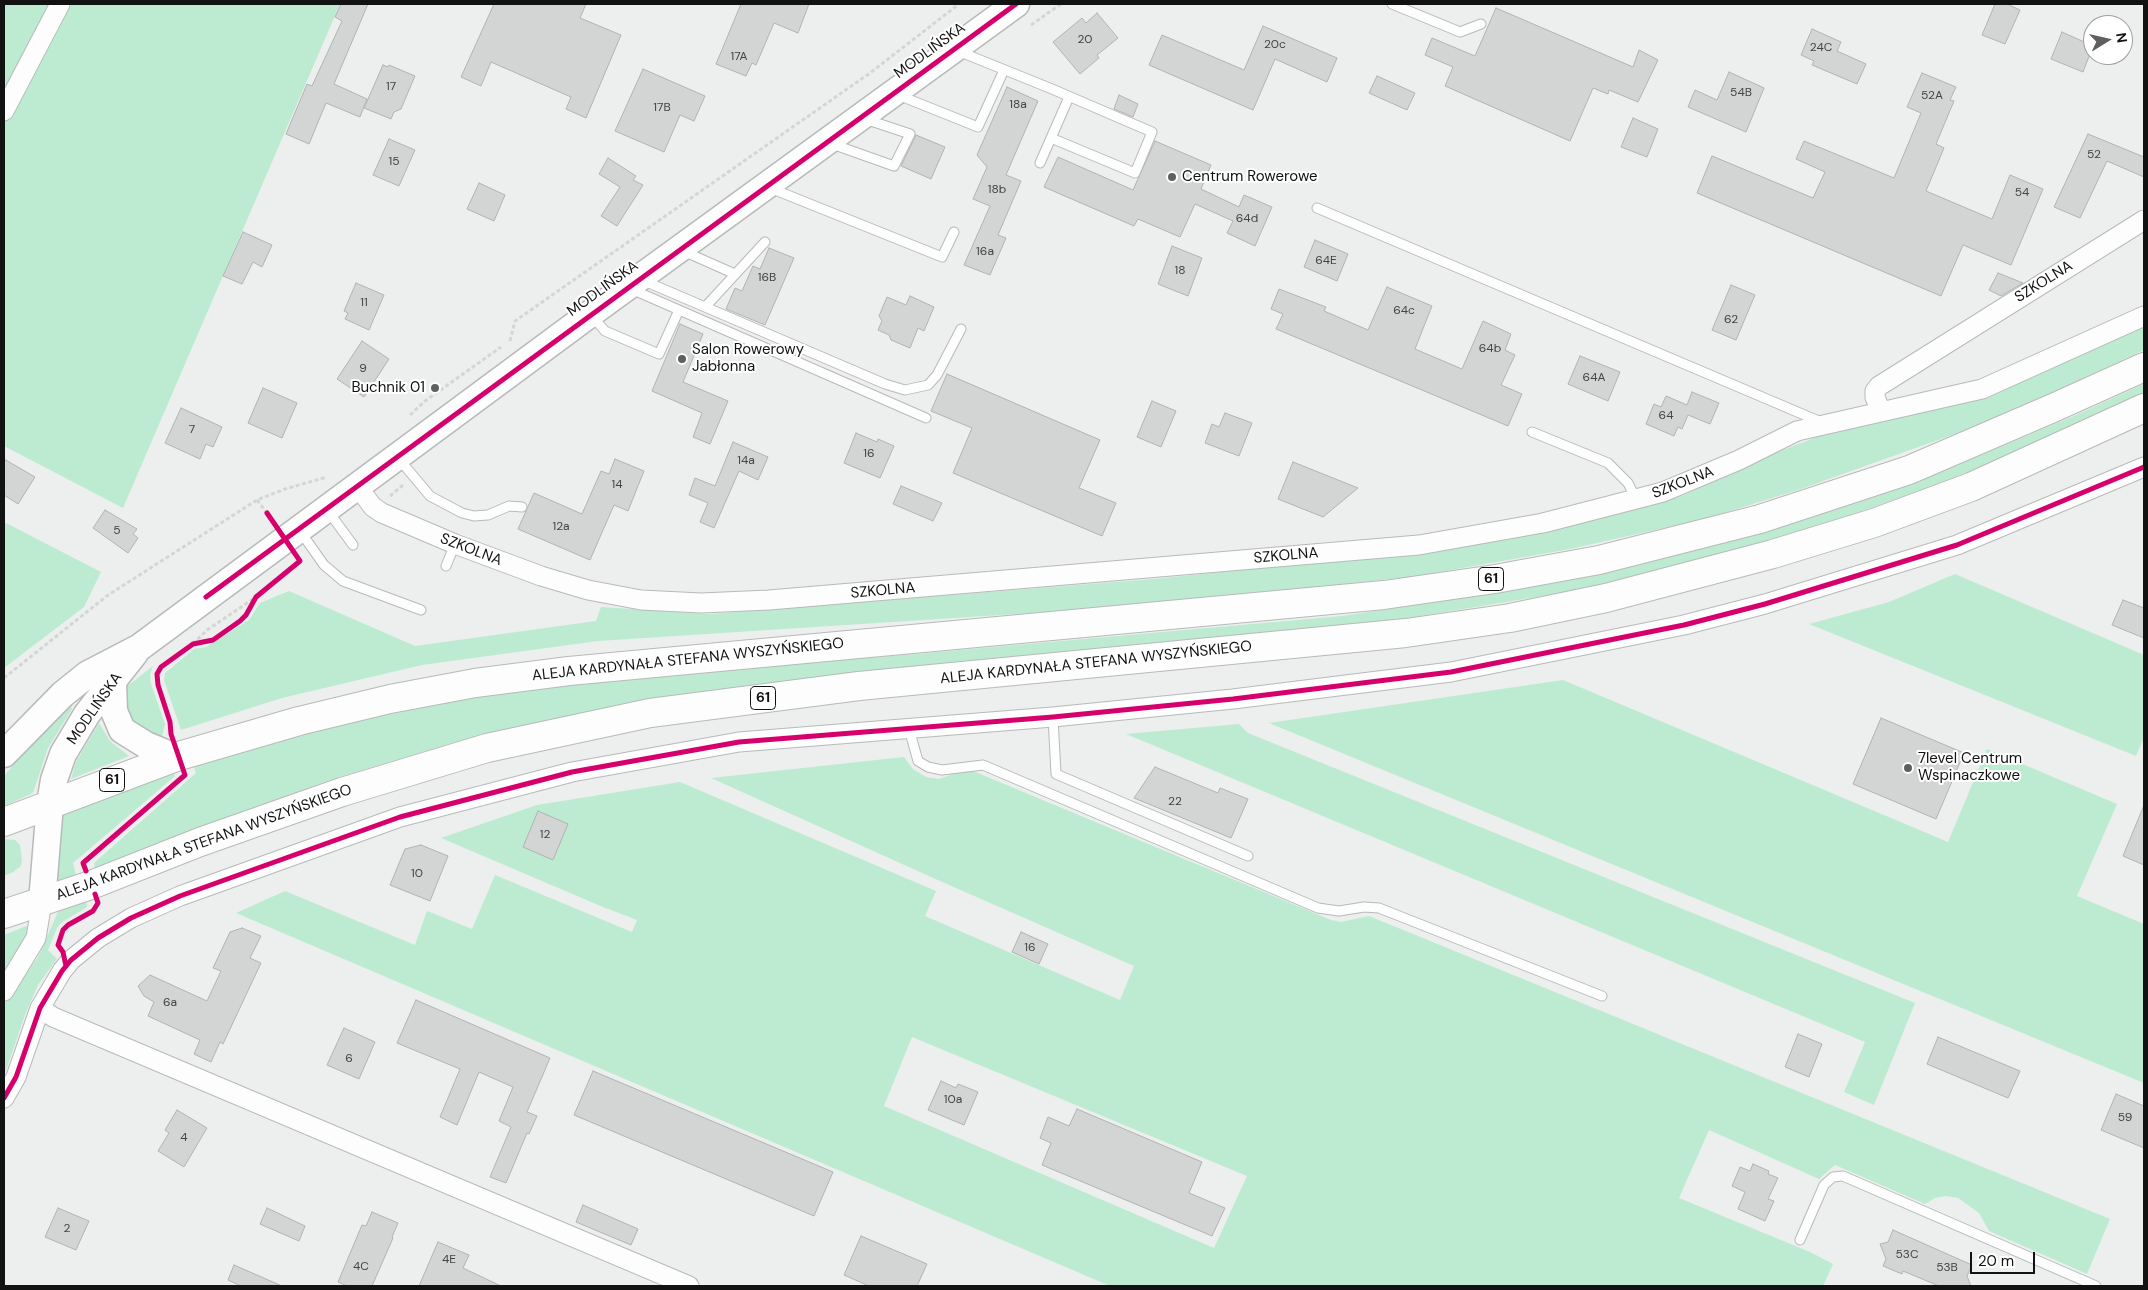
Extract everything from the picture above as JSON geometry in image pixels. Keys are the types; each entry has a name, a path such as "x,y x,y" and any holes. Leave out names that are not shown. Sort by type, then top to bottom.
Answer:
{"main road":[{"name":"MODLIŃSKA","path":"4,754 63,694 88,674 140,647 590,314 1016,4"},
{"name":"ALEJA KARDYNAŁA STEFANA WYSZYŃSKIEGO","path":"50,804 177,756 299,721 372,703 484,682 569,670 1384,595 1495,579 1599,560 1760,518 1910,470 2144,367"},
{"name":"ALEJA KARDYNAŁA STEFANA WYSZYŃSKIEGO","path":"42,902 200,842 342,792 487,748 650,712 859,686 1406,633 1510,618 1606,598 1773,554 1874,523 1971,487 2144,408"},
{"name":"MODLIŃSKA","path":"42,902 50,804 54,780 63,754 87,714 140,647"},
{"path":"113,682 114,711 122,730 146,745 177,756"},
{"name":"61","path":"4,822 50,804"},
{"name":"61","path":"4,914 42,902"}],"street":[{"path":"4,111 60,4"},
{"name":"SZKOLNA","path":"357,486 369,503 382,513 455,544 541,576 588,590 641,600 701,603 769,600 1419,545 1543,523 1636,500 1672,489 1739,460 1797,431 1881,412 1875,396 1875,391 1879,386 2144,220"},
{"path":"1881,412 1982,389 2144,316"},
{"path":"4,1098 16,1077 40,1008 62,971 71,960 98,938 131,918 180,896 400,818 572,772 739,742 1053,717 1233,699 1451,672 1684,624 1765,604 1956,545 2144,467"},
{"path":"4,990 36,938 42,902"},
{"path":"40,1008 53,1016 689,1286"}],"lane":[{"path":"1392,4 1460,32 1482,24"},
{"path":"953,49 1152,132 1135,173 1051,138"},
{"path":"893,93 978,127 1004,70"},
{"path":"1040,163 1069,97"},
{"path":"827,142 894,166 910,134 860,117"},
{"path":"766,187 942,257 954,232"},
{"path":"1317,208 1826,424"},
{"path":"706,306 765,242"},
{"path":"679,249 736,274"},
{"path":"634,283 706,306 885,384 905,390 916,389 928,384 937,376 961,328"},
{"path":"634,283 680,310 926,418"},
{"path":"590,314 605,331 659,354 680,310"},
{"path":"1532,432 1608,463 1628,483 1636,500"},
{"path":"397,456 430,496 462,513 474,516 488,515 509,506 522,507"},
{"path":"326,509 353,545"},
{"path":"299,530 324,565 343,581 422,610"},
{"path":"446,566 455,544"},
{"path":"1053,717 1056,774 1248,856"},
{"path":"909,729 918,761 928,767 942,770 983,765 1318,908 1339,911 1364,907 1379,908 1602,996"},
{"path":"1800,1240 1824,1185 1833,1177 1843,1176 2096,1286"}],"path":[{"path":"407,418 425,401 512,340 515,321 870,73 959,4"},
{"path":"4,678 108,595 257,500 285,489 323,479 330,474"},
{"path":"257,500 267,513"},
{"path":"250,609 256,597"},
{"path":"193,644 207,630 256,597"},
{"path":"193,644 206,641"}],"green space":[{"path":"4,4 340,4 123,508 4,446"},
{"path":"2144,326 2144,350 1994,420 1798,490 1704,519 1570,549 1417,576 1156,605 598,641 422,665 282,698 181,730 164,680 165,673 194,649 206,647 249,620 260,603 289,591 415,646 596,621 601,607 709,614 1153,579 1417,552 1565,527 1682,496 1773,454 1819,436 1875,421"},
{"path":"2144,384 2144,397 1944,482 1832,522 1661,571 1567,592 1341,629 903,668 744,686 603,710 467,739 330,780 95,868 94,863 196,773 193,765 339,725 462,699 604,680 741,666 904,655 1342,616 1485,594 1827,511 1941,472"},
{"path":"4,522 101,572 84,607 4,668"},
{"path":"1955,574 2144,655 2144,737 2136,756 1809,624 1889,602"},
{"path":"153,666 150,675 151,684 165,724 162,736 153,738 127,724 125,688"},
{"path":"1563,680 1948,842 1987,749 2117,804 2077,896 2144,924 2144,1083 1269,723"},
{"path":"71,707 72,709 48,748 33,793 4,806 4,776 44,731"},
{"path":"99,723 110,741 129,756 71,779 76,762"},
{"path":"1239,724 1248,733 1915,1003 1874,1105 1844,1092 1865,1042 1126,734"},
{"path":"904,757 913,769 926,777 939,779 959,772 973,771 1331,920 1341,922 1369,916 2110,1219 2087,1274 1989,1231 1979,1213 1958,1198 1946,1196 1935,1198 1925,1204 1835,1165 1819,1179 1709,1130 1679,1198 1810,1252 1833,1264 1823,1286 1110,1286 236,913 285,891 415,945 427,911 472,929 495,875 632,932 637,920 441,838 537,805 680,782 936,891 925,916 1120,1000 1134,966 711,778","holes":["912,1037 1247,1176 1214,1248 884,1106"]},
{"path":"173,772 175,776 73,863 76,875 57,882 54,879 63,812"},
{"path":"4,839 15,840 20,845 22,860 21,866 4,876"},
{"path":"86,900 87,907 61,923 57,928 48,950 57,959 38,985 25,1015 4,1076 4,1004 38,957 58,912"},
{"path":"31,924 24,945 4,971 4,935"}],"building":[{"path":"341,4 368,4 334,84 367,99 360,117 326,103 309,144 286,134 307,84 312,86 342,21 335,17"},
{"path":"494,4 586,4 580,18 621,35 586,118 566,109 571,97 491,62 481,86 461,77"},
{"path":"741,4 809,4 798,33 774,23 756,65 752,63 746,76 716,64"},
{"path":"1995,4 2007,4 2020,10 2005,44 1982,35"},
{"path":"1496,8 1633,67 1639,50 1658,60 1638,102 1609,90 1608,94 1593,88 1570,141 1445,86 1453,67 1425,55 1432,38 1475,56"},
{"path":"1097,13 1118,38 1097,55 1099,58 1080,74 1053,42 1082,18 1086,23"},
{"path":"1263,26 1337,58 1327,82 1275,59 1253,110 1149,65 1162,35 1244,70"},
{"path":"1812,29 1841,42 1837,51 1866,64 1857,84 1812,65 1814,61 1801,55"},
{"path":"2062,32 2083,41 2083,65 2086,65 2083,72 2051,59"},
{"path":"383,65 388,67 389,65 415,76 401,109 394,112 391,119 364,108"},
{"path":"643,69 705,96 694,121 680,115 664,152 615,131"},
{"path":"1729,72 1764,88 1746,132 1688,107 1695,90 1717,100"},
{"path":"1922,73 1956,87 1950,100 1954,101 1936,144 1944,148 1926,191 1992,219 2010,175 2043,189 2011,265 1963,245 1941,296 1697,193 1712,156 1813,198 1825,172 1796,159 1804,141 1894,178 1921,113 1907,107"},
{"path":"1377,76 1415,93 1407,110 1369,93"},
{"path":"1007,87 1038,101 1006,175 1021,181 998,235 1006,238 990,275 964,265 990,206 973,199 987,167 977,155"},
{"path":"1119,95 1138,104 1133,117 1114,109"},
{"path":"1633,118 1658,129 1647,157 1621,147"},
{"path":"2088,134 2144,157 2144,177 2107,161 2080,218 2054,207"},
{"path":"916,135 945,147 931,179 901,166"},
{"path":"389,139 415,150 399,186 373,175"},
{"path":"1155,141 1211,165 1201,189 1239,207 1244,195 1272,207 1255,246 1227,233 1233,221 1195,204 1180,237 1138,219 1134,226 1044,187 1058,157 1133,190"},
{"path":"608,158 636,176 633,180 643,185 617,226 601,216 620,187 599,174"},
{"path":"479,183 505,195 494,221 467,209"},
{"path":"243,232 272,245 262,267 253,262 242,284 223,276"},
{"path":"1315,240 1348,254 1337,281 1304,267"},
{"path":"1172,246 1202,258 1188,296 1158,284"},
{"path":"769,248 794,258 765,325 726,309 735,288 742,291 753,266 760,269"},
{"path":"1998,273 2023,283 2001,296 1989,290"},
{"path":"356,283 384,295 369,330 345,319 348,313 344,311"},
{"path":"1731,285 1755,295 1736,340 1712,330"},
{"path":"1387,287 1432,306 1415,349 1462,369 1483,321 1511,334 1505,350 1515,355 1501,385 1522,394 1508,426 1276,329 1283,314 1271,309 1279,289 1326,307 1324,311 1368,330"},
{"path":"910,296 934,307 924,331 918,328 910,348 891,340 889,335 878,330 882,321 879,316 887,297 906,305"},
{"path":"680,324 703,334 683,382 728,401 710,444 693,437 702,413 652,391"},
{"path":"362,341 389,359 364,397 337,379"},
{"path":"1580,356 1620,372 1608,401 1568,384"},
{"path":"947,374 1100,440 1079,488 1116,503 1102,536 953,473 972,428 931,411"},
{"path":"263,388 297,403 282,438 248,423"},
{"path":"1692,392 1719,403 1710,424 1688,415 1682,429 1678,427 1674,436 1646,424 1654,404 1661,407 1666,396 1687,405"},
{"path":"1152,401 1176,411 1161,447 1137,437"},
{"path":"181,408 222,427 213,447 206,444 200,459 165,443"},
{"path":"1225,413 1252,423 1239,456 1205,443 1212,424 1219,427"},
{"path":"856,433 877,442 878,439 894,446 880,478 844,463"},
{"path":"733,442 768,457 758,480 739,471 714,528 700,522 708,503 689,495 695,478 715,486"},
{"path":"4,459 35,477 18,504 4,495"},
{"path":"615,459 644,471 628,511 614,505 590,560 518,529 534,493 582,514 601,471 609,474"},
{"path":"1293,462 1358,488 1323,517 1278,499"},
{"path":"901,486 942,503 933,521 893,504"},
{"path":"105,510 137,529 133,534 138,538 128,553 93,528"},
{"path":"2123,600 2144,608 2144,638 2112,625"},
{"name":"7level Centrum Wspinaczkowe","path":"1881,718 1964,753 1936,819 1853,784"},
{"path":"1155,767 1218,793 1220,788 1248,799 1231,838 1134,798"},
{"path":"2144,805 2144,865 2123,856"},
{"path":"538,811 568,824 553,860 523,847"},
{"path":"421,845 448,856 430,901 390,885 405,849"},
{"path":"242,928 261,936 250,958 261,963 223,1044 220,1042 211,1062 194,1054 200,1040 148,1016 154,1002 144,996 138,986 150,975 207,1001 221,971 213,968 230,932"},
{"path":"1021,932 1048,944 1039,964 1012,952"},
{"path":"416,1000 550,1058 527,1112 537,1116 529,1134 527,1133 506,1183 490,1177 511,1127 499,1121 513,1087 479,1072 457,1125 440,1117 460,1069 397,1043"},
{"path":"344,1028 375,1042 359,1079 327,1065"},
{"path":"1798,1034 1822,1044 1809,1077 1785,1067"},
{"path":"1938,1037 2020,1071 2008,1098 1927,1064"},
{"path":"593,1071 833,1172 814,1216 574,1115"},
{"path":"941,1081 956,1088 958,1084 978,1092 964,1125 928,1110"},
{"path":"2116,1094 2144,1106 2144,1148 2101,1130"},
{"path":"1077,1109 1202,1162 1189,1193 1225,1208 1212,1236 1042,1165 1051,1143 1040,1138 1048,1117 1069,1126"},
{"path":"177,1110 207,1128 184,1167 158,1151 169,1133 165,1130"},
{"path":"1753,1164 1769,1171 1768,1174 1778,1178 1768,1199 1774,1201 1765,1221 1738,1209 1745,1192 1732,1186 1740,1167 1750,1171"},
{"path":"583,1205 638,1229 631,1245 576,1222"},
{"path":"58,1208 89,1221 76,1250 45,1237"},
{"path":"267,1208 305,1226 299,1241 260,1224"},
{"path":"372,1212 398,1223 393,1238 372,1286 347,1286 338,1282 362,1225 366,1226"},
{"path":"1893,1230 1972,1265 1967,1276 1971,1286 1939,1286 1903,1271 1902,1274 1883,1266 1886,1259 1880,1244 1888,1242"},
{"path":"861,1236 927,1264 917,1286 869,1286 844,1275"},
{"path":"438,1242 469,1255 463,1268 501,1286 419,1286"},
{"path":"234,1265 282,1286 241,1286 228,1280"}],"cycle path":[{"path":"206,597 1016,4"},
{"path":"4,1098 16,1077 40,1008 62,971 71,960 98,938 131,918 180,896 400,817 572,772 739,742 1053,717 1233,699 1451,672 1684,625 1765,604 1957,545 2144,467"},
{"path":"86,871 83,863 185,775 171,734 170,722 158,685 157,674 161,667 193,644 213,640 240,621 246,615 256,597 300,561 267,513"},
{"path":"66,966 63,952 58,945 63,930 68,925 93,911 98,903 95,894"}],"place":[{"name":"Centrum Rowerowe","path":"1172,177"},
{"name":"Salon Rowerowy Jabłonna","path":"682,359"},
{"name":"Buchnik 01","path":"435,388"},
{"name":"7level Centrum Wspinaczkowe","path":"1908,768"}]}
